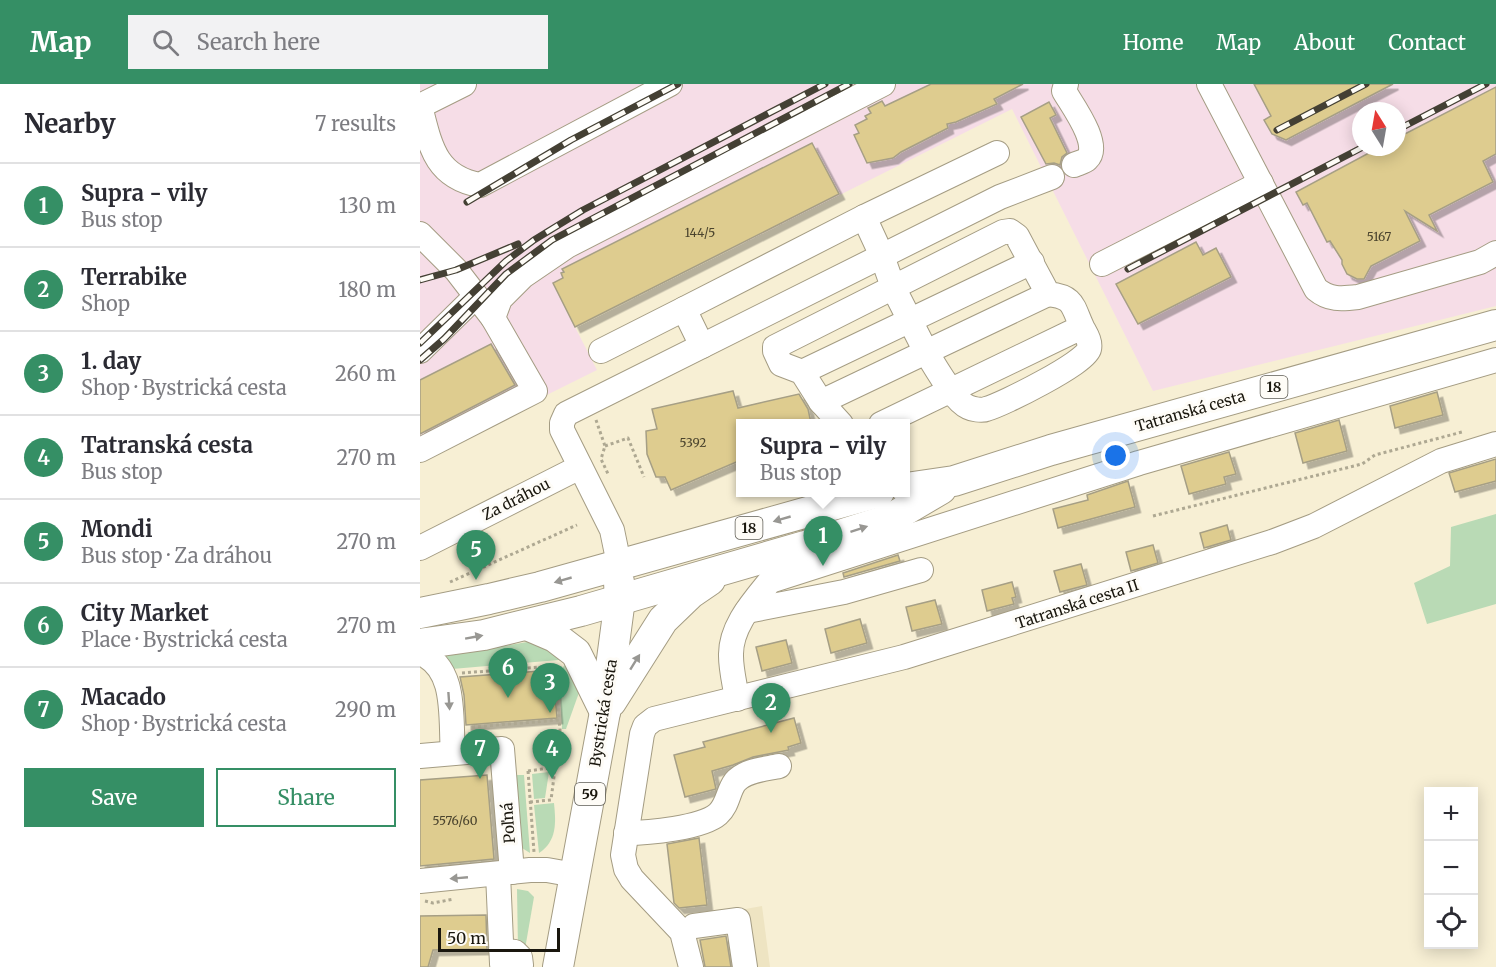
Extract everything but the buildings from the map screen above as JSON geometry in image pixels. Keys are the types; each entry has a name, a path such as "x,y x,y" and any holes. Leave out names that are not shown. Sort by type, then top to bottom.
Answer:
{"main road":[{"name":"Tatranská cesta","path":"910,487 954,481 1051,450 1496,325"},
{"name":"Tatranská cesta","path":"620,599 723,571 890,519 954,481"},
{"name":"18","path":"420,613 489,599 861,497"},
{"name":"Bystrická cesta","path":"562,965 575,875 605,712 620,599 619,564"},
{"path":"605,712 663,620 691,593 723,571"},
{"name":"18","path":"420,644 484,635 620,599"},
{"path":"527,625 555,637 576,653 605,712"}],"street":[{"path":"464,84 420,105 429,140 438,160 447,172 463,182 480,185 670,84"},
{"path":"493,318 500,299 523,276 567,246 884,84"},
{"path":"1066,84 1064,91 1092,142 1091,153 1086,160 1074,165"},
{"path":"1209,84 1316,289 1325,297 1342,299 1358,297 1480,262 1496,253"},
{"path":"601,351 864,217 998,153"},
{"path":"619,564 612,530 562,430 566,414 1000,197 1049,178"},
{"path":"1102,264 1261,183"},
{"path":"821,402 926,352 1048,294 1063,296 1071,302 1088,339 1089,349 1085,358 1050,379 985,410 967,407 950,390 926,352 893,287 864,217"},
{"path":"837,419 821,402 802,372 781,364 774,351 776,347 1003,232 1010,231 1017,236 1048,294"},
{"path":"420,234 456,270 493,318 535,391 420,450"},
{"path":"802,372 1032,262"},
{"path":"420,351 476,296"},
{"path":"684,309 702,346"},
{"path":"889,419 1082,327"},
{"path":"737,699 731,655 736,629 770,581 1138,463 1496,360"},
{"name":"Tatranská cesta II","path":"626,834 642,734 645,726 654,719 904,657 1272,542 1314,526 1441,461 1496,444"},
{"name":"Za dráhou","path":"420,548 580,467"},
{"path":"747,611 843,592 921,570"},
{"path":"420,653 428,657 444,674 448,685 452,741"},
{"name":"Poľná","path":"420,756 452,741 502,749 513,872"},
{"path":"691,967 682,932 632,879 626,869 623,855 626,834 652,832 710,820 719,814 727,802 735,782 746,774 779,766"},
{"path":"420,881 547,870 575,875"},
{"path":"501,951 513,872"},
{"path":"694,926 738,920 746,967"}],"path":[{"path":"1153,516 1362,464 1374,455 1463,432"},
{"path":"605,446 628,438 644,477"},
{"path":"443,584 577,525"},
{"path":"457,673 556,666 562,661"},
{"path":"530,802 551,800 560,730 556,666"},
{"path":"452,741 559,720"},
{"path":"519,771 556,767"},
{"path":"513,872 534,854 528,771"}],"shaded area":[{"path":"420,84 1496,84 1496,306 1153,391 1012,109 575,327 597,370 420,458"},
{"path":"762,906 770,967 698,967 690,919"}],"green space":[{"path":"1496,514 1496,604 1427,624 1414,583 1450,566 1451,527"},
{"path":"533,641 565,653 559,660 452,669 440,657"},
{"path":"571,659 581,687 566,729 562,729 559,671"},
{"path":"549,772 545,798 534,799 532,774"},
{"path":"513,775 524,775 530,853 522,848"},
{"path":"554,803 554,831 549,843 539,853 534,805"},
{"path":"517,889 528,891 534,897 525,949 518,949"}],"railway":[{"path":"467,202 571,140 678,84"},
{"path":"420,343 506,261 534,240 583,210 825,84"},
{"path":"420,360 444,339 506,274 552,240 849,84"},
{"path":"1277,130 1366,84"},
{"path":"1406,125 1486,84"},
{"path":"1128,269 1352,153"},
{"path":"420,280 456,270 518,244"}],"place":[{"name":"Supra - vily","path":"823,566"},
{"name":"Mondi","path":"476,580"},
{"name":"City Market","path":"508,698"},
{"name":"1. day","path":"550,713"},
{"name":"Terrabike","path":"771,733"},
{"name":"Macado","path":"480,779"},
{"name":"Tatranská cesta","path":"552,779"}]}
